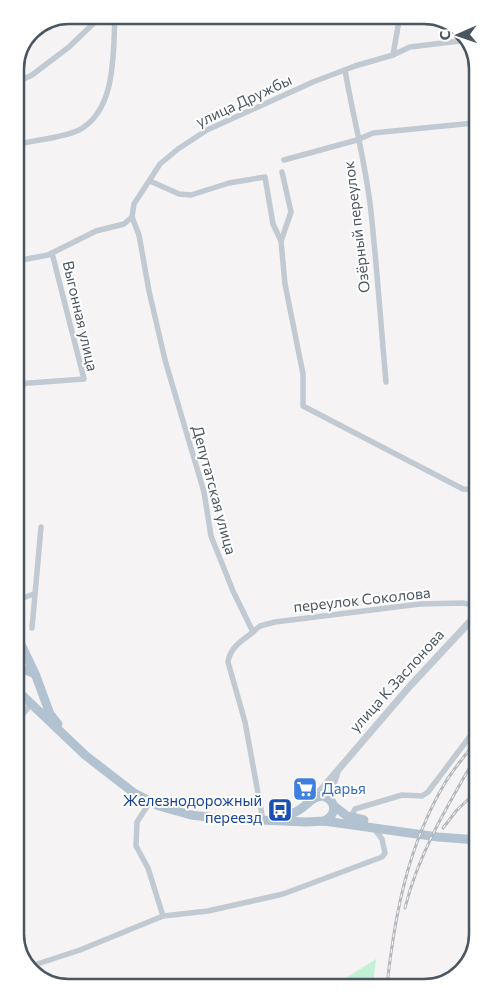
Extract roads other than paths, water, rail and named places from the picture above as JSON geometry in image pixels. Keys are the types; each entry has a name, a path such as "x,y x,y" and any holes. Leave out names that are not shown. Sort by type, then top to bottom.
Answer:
{"main road":[{"path":"24,652 54,720 143,793 161,802 191,811 290,815 323,796 351,818 435,832 469,834"},
{"path":"24,670 33,673"},
{"path":"24,695 31,694 38,684"},
{"path":"24,698 32,703 50,724 85,755 126,788 150,802 191,815 306,822 321,821 438,837 469,839"},
{"path":"312,801 310,814 321,821"},
{"path":"321,821 332,815 332,803"}],"street":[{"path":"24,78 32,75 69,47 92,24"},
{"path":"24,143 78,130 93,119 108,92 114,24"},
{"path":"393,55 398,24"},
{"name":"улица Дружбы","path":"132,217 134,204 160,164 178,148 206,130 345,70 393,55 410,47 460,41"},
{"name":"Озёрный переулок","path":"345,70 357,140 364,160 371,211 386,382"},
{"path":"284,160 357,140 373,132 469,123"},
{"path":"281,241 291,212 282,172"},
{"path":"150,181 179,194 191,195 229,183 265,177 273,224 281,241 285,284 303,374 304,406 463,489 469,489"},
{"path":"24,262 52,253 96,231 124,224 132,217"},
{"name":"Депутатская улица","path":"132,217 139,235 152,308 170,377 204,492 211,536 225,575 252,632"},
{"name":"Выгонная улица","path":"24,384 84,380 52,253"},
{"path":"32,628 41,528"},
{"path":"24,598 34,594"},
{"name":"переулок Соколова","path":"252,632 260,626 275,622 375,609 464,602 469,604"},
{"name":"улица К.Заслонова","path":"312,801 339,768 469,623"},
{"path":"252,632 234,647 229,654 228,662 245,722 258,779 262,815"},
{"path":"24,713 32,703"},
{"path":"351,818 355,809 402,795 422,796 428,792 469,738"},
{"name":"улица К.Заслонова","path":"332,803 332,788 339,768"},
{"path":"150,802 137,822 136,846 148,868 163,916"},
{"path":"36,965 80,950 163,916 208,911 283,894 382,857 385,853 382,839 373,827"}],"railway":[{"path":"388,979 399,906 412,855 432,807 452,772 469,750"},
{"path":"405,908 418,868 435,829 469,769"},
{"path":"443,828 469,799"}],"place":[{"name":"Дарья","path":"305,789"},
{"name":"Железнодорожный переезд","path":"280,810"}]}
